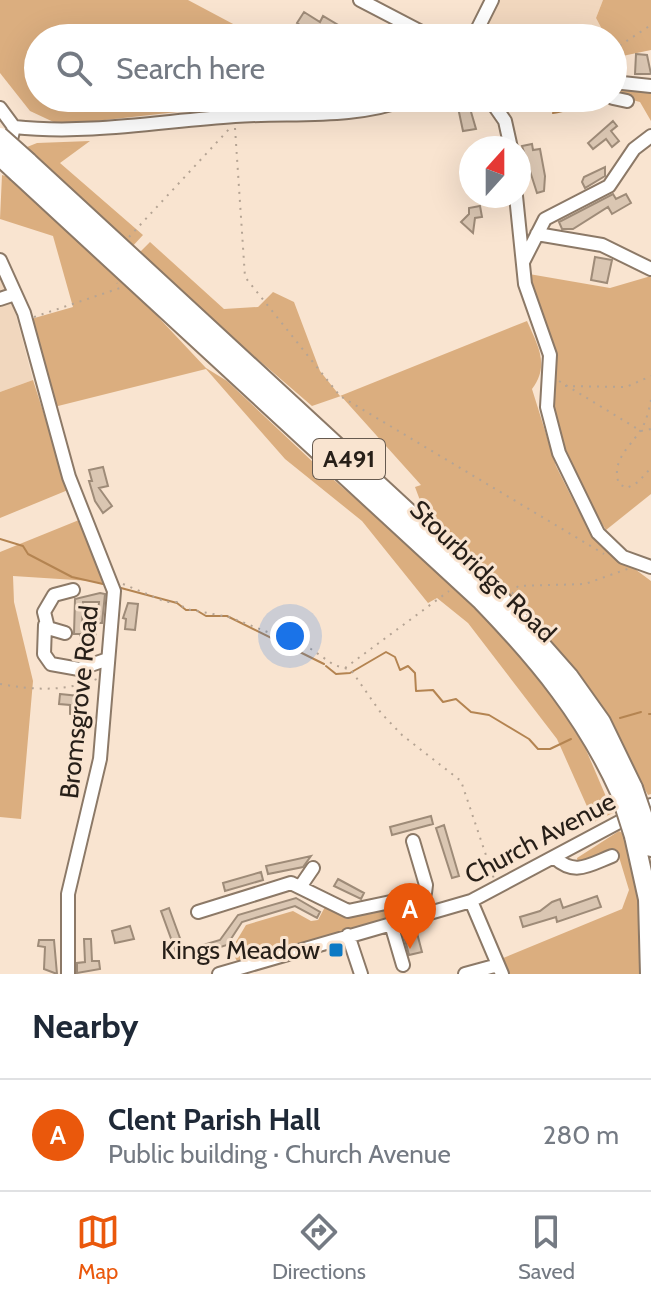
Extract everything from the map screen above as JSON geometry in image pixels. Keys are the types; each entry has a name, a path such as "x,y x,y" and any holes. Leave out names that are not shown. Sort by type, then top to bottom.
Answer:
{"highway":[{"name":"Stourbridge Road","path":"7,132 23,167 482,601 531,652 590,732 627,790"},
{"name":"Stourbridge Road","path":"0,158 23,167 119,247 505,604 542,642 601,722 644,838 650,974"}],"street":[{"path":"360,0 406,24"},
{"path":"480,24 492,0"},
{"path":"627,83 651,86"},
{"path":"0,108 13,143 0,158"},
{"path":"7,132 57,132 239,116 361,112"},
{"path":"499,112 505,121 508,136"},
{"path":"523,262 545,219 609,186 634,149 651,136"},
{"path":"518,208 525,284 550,355 547,407 559,453 587,518 613,551 651,567"},
{"path":"537,234 602,245 651,269"},
{"name":"Bromsgrove Road","path":"0,260 26,319 69,477 114,591 100,759 68,894 68,974"},
{"path":"0,299 15,294"},
{"path":"73,590 59,592 49,601 44,612 44,654 51,664 79,669 108,659"},
{"path":"45,625 65,633"},
{"name":"Church Avenue","path":"219,974 471,901 651,805"},
{"path":"198,912 291,883 348,911 425,893 413,841"},
{"path":"555,858 567,869 576,870 612,856"},
{"path":"300,887 313,868"},
{"path":"465,974 500,970 471,901"},
{"path":"394,902 403,965"},
{"path":"348,935 361,974"}],"path":[{"path":"627,41 651,25"},
{"path":"119,247 234,123 245,277 340,396 605,555"},
{"path":"26,319 67,309 120,288 113,276"},
{"path":"549,362 564,386 641,431 651,429"},
{"path":"564,386 626,387 651,376"},
{"path":"651,400 641,431 618,463 616,474 619,484 627,488 638,482 651,468"},
{"path":"617,562 629,569"},
{"path":"111,583 177,602 186,609 207,615 219,613 311,649 334,665 351,670 381,713 402,735 461,781 497,888"},
{"path":"0,684 32,690 76,687 107,675"}],"shaded area":[{"path":"0,0 188,0 233,24 24,24 24,103 0,73"},
{"path":"499,0 603,0 596,18 599,24 487,24"},
{"path":"603,0 651,0 651,50 627,55 627,24 599,24 596,18"},
{"path":"627,87 651,91 651,121 640,102 627,99"},
{"path":"32,112 177,112 60,125"},
{"path":"90,141 60,163 143,235 130,249 27,147 37,143"},
{"path":"2,175 9,177 128,285 206,368 227,381 314,463 449,579 525,658 581,738 613,813 594,822 557,739 468,623 437,598 428,603 362,521 285,459 206,369 54,407 31,319 73,307 53,236 0,219"},
{"path":"150,242 224,309 258,307 273,292 294,302 320,371 340,396 527,321 538,347 541,364 532,389 556,466 578,510 600,543 651,581 651,794 648,795 590,691 427,519 415,487 421,485 341,396 312,406 137,255"},
{"path":"0,273 12,300 33,380 0,392"},
{"path":"529,274 610,288 651,276 651,494 606,530 580,489 564,450 552,407 556,354"},
{"path":"33,380 68,490 0,518 0,392"},
{"path":"79,520 107,586 91,581 13,576 14,602 33,681 21,819 0,817 0,552"},
{"path":"619,831 626,835 643,923 641,974 502,974 496,961 622,909 629,890 619,857 579,870 577,858"},
{"path":"326,905 389,908 395,915 391,920 238,963 231,950 246,925 293,911 311,921 318,920"}],"building":[{"path":"304,12 320,22 323,16 336,24 298,24"},
{"path":"636,54 647,55 651,74 635,74"},
{"path":"459,112 471,112 476,129 463,131"},
{"path":"613,121 617,126 611,131 619,141 612,147 606,139 593,149 588,143"},
{"path":"531,144 533,150 540,149 545,176 544,191 537,193 531,174"},
{"path":"605,167 605,176 585,188 582,182 584,177"},
{"path":"613,194 616,199 626,194 631,203 612,214 608,207 573,229 562,229 559,222"},
{"path":"469,208 480,208 482,217 475,218 473,233 461,222 469,214"},
{"path":"595,257 612,260 607,283 591,280"},
{"path":"103,467 108,486 99,488 112,506 103,513 95,501 89,470"},
{"path":"105,594 102,623 97,623 99,602 83,602 82,626 96,627 95,644 80,643 80,634 74,634 75,599"},
{"path":"128,603 138,604 135,630 125,629 126,619 123,618"},
{"path":"60,694 79,696 77,715 70,714 70,705 59,704"},
{"path":"431,816 433,824 392,835 390,827"},
{"path":"444,825 459,876 452,878 436,828"},
{"path":"311,856 303,867 268,874 266,866"},
{"path":"261,872 263,880 225,891 223,883"},
{"path":"338,879 364,893 361,899 334,886"},
{"path":"597,896 601,907 557,922 556,917 523,927 520,917 540,911 552,902 560,899 563,908"},
{"path":"296,898 320,912 317,918 295,906 242,922 227,945 195,955 193,948 220,940 238,915"},
{"path":"169,908 185,952 177,955 161,911"},
{"path":"130,926 134,939 115,943 112,931"},
{"path":"417,933 422,952 409,955 404,936"},
{"path":"84,939 91,939 92,961 99,961 100,969 77,973 77,963 85,962"},
{"path":"39,940 54,940 57,974 44,969 45,947 38,946"}],"waterway":[{"path":"0,539 23,546 28,554 72,577 103,584"},
{"path":"121,588 177,603 186,610 196,610 206,616 227,616 324,664"},
{"path":"326,666 336,674 350,673 386,652 395,657 400,670 408,666 415,673 416,691 433,690 443,702 456,699 471,712 489,715 529,739 538,749 550,749 571,739"},
{"path":"620,718 641,712"}],"place":[{"name":"Clent Parish Hall","path":"410,949"},
{"name":"Kings Meadow","path":"336,950"}]}
